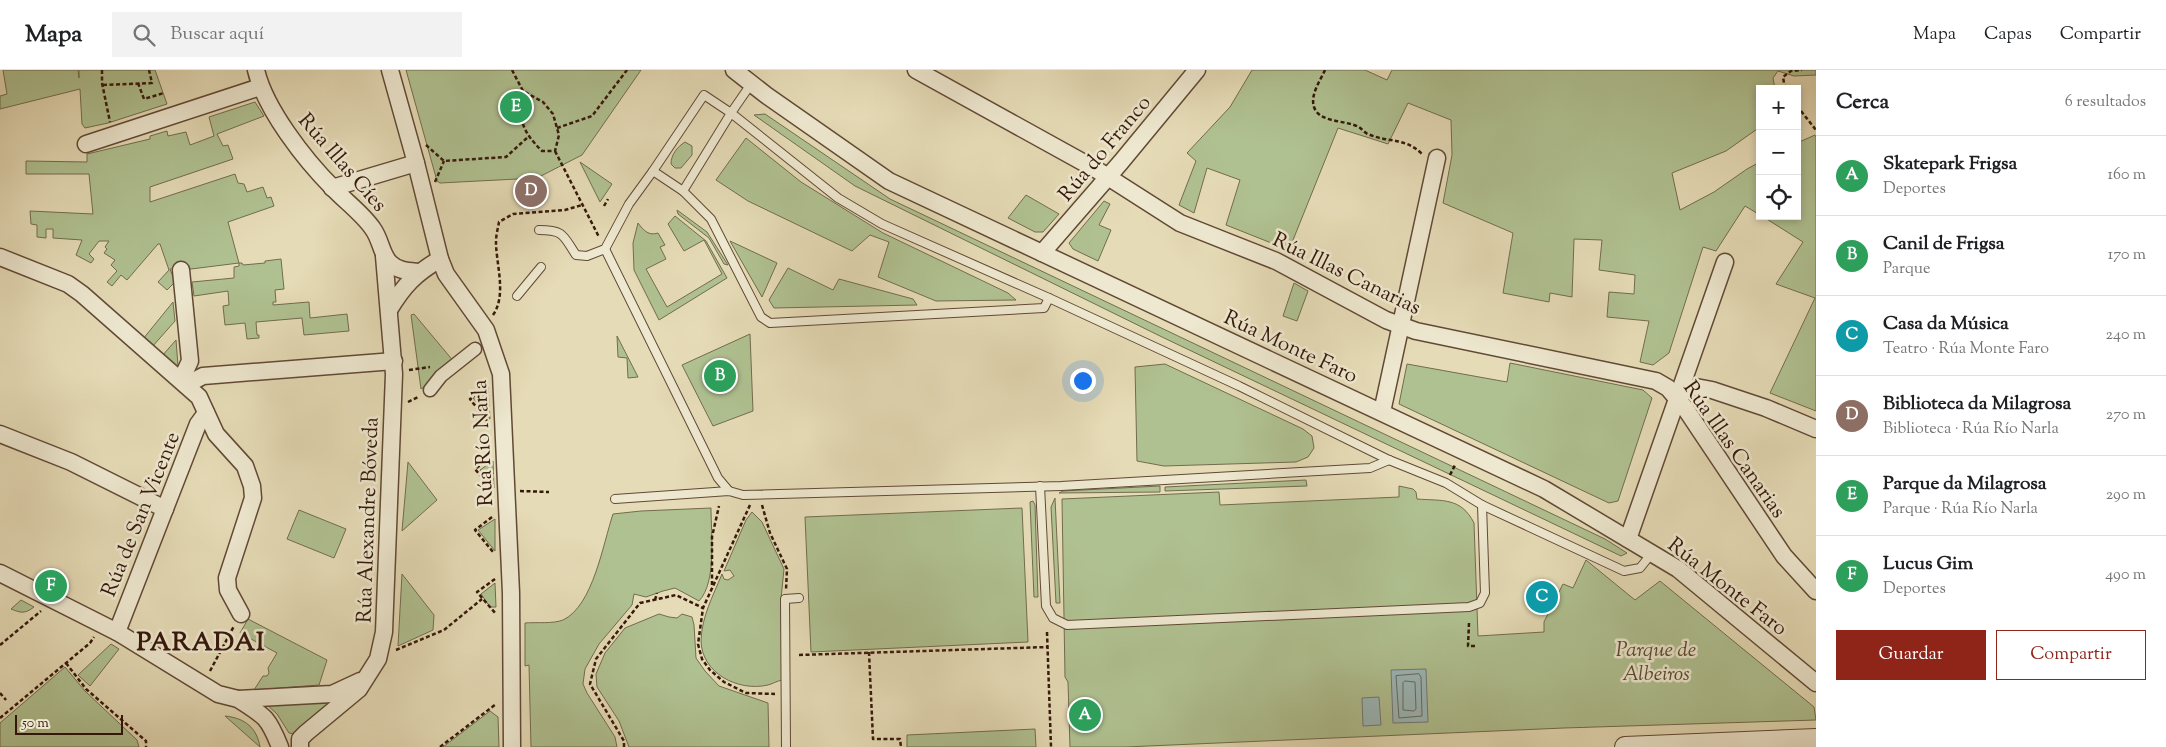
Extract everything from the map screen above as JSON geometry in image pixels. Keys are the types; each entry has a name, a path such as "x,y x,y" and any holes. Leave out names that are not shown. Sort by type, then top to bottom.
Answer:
{"street":[{"name":"Rúa Illas Cíes","path":"256,70 260,87 290,138 332,188 373,228 382,246 390,310 400,366"},
{"name":"Rúa Río Narla","path":"390,70 440,259 446,274 486,330 501,374 511,593 512,747"},
{"name":"Rúa Monte Faro","path":"734,70 751,84 890,181 1544,488 1678,569 1816,683"},
{"name":"Rúa Illas Canarias","path":"916,70 1108,177 1180,223 1276,261 1386,320 1401,326 1656,381 1668,388 1677,399 1784,556 1816,591"},
{"name":"Rúa do Franco","path":"1042,253 1197,70"},
{"path":"86,144 260,87"},
{"path":"1382,412 1401,326 1429,156"},
{"path":"332,188 416,163"},
{"path":"384,256 398,270 418,272"},
{"path":"0,257 68,284 82,294 199,397 216,434 245,466 252,486 253,498 250,511 227,578 228,590 240,614"},
{"path":"390,310 401,290 418,272 440,259"},
{"path":"1628,538 1725,262"},
{"path":"181,270 190,361 186,384"},
{"path":"430,390 441,376 474,349"},
{"path":"1690,361 1692,378 1696,387"},
{"path":"186,384 202,376 400,366"},
{"name":"Rúa Alexandre Bóveda","path":"300,747 300,739 306,733 359,689 378,659 384,632 400,366"},
{"path":"1677,399 1687,390 1696,387 1712,390 1766,408 1816,429"},
{"name":"Rúa de San Vicente","path":"117,632 198,424 206,413"},
{"path":"0,434 71,462 165,509"},
{"path":"0,573 117,632 207,689 238,699 263,714 272,728 280,747"},
{"path":"238,699 332,694 367,678"},
{"path":"1625,747 1816,739"}],"lane":[{"path":"683,191 751,84"},
{"path":"539,230 552,230 562,234 576,255 586,256 605,249 629,204 704,95 731,113 838,198 882,224 1049,298 1239,386 1388,460 1446,483 1482,505 1624,571 1640,568 1652,553"},
{"path":"653,170 683,191 711,219 761,317 770,323 1044,308 1049,298"},
{"path":"605,249 718,478 729,491"},
{"path":"517,296 541,267"},
{"path":"615,499 729,491 743,495 1040,486 1370,468 1388,460"},
{"path":"1040,486 1046,606 1053,618 1067,624 1469,607 1480,603 1485,593 1482,505"},
{"path":"786,747 785,599 799,598"}],"path":[{"path":"102,70 110,123"},
{"path":"103,85 152,83 148,70"},
{"path":"512,70 523,91 543,102 553,114 559,135 555,152 605,249"},
{"path":"557,128 592,116 627,70"},
{"path":"1325,70 1314,95 1314,106 1318,113 1333,120 1359,127 1367,134 1413,145 1429,156"},
{"path":"1784,85 1783,77 1791,71 1802,70"},
{"path":"138,84 144,99 164,93"},
{"path":"523,91 520,109 522,124 528,137 542,151 555,152"},
{"path":"1801,111 1816,130"},
{"path":"424,145 427,145 444,161 506,157 528,137"},
{"path":"435,182 444,161"},
{"path":"604,206 608,199"},
{"path":"494,313 498,308 499,296 496,240 499,222 513,214 565,210 582,205"},
{"path":"400,366 433,367 441,376"},
{"path":"490,383 470,399 491,426"},
{"path":"493,492 475,469 497,452"},
{"path":"1450,474 1455,466"},
{"path":"516,492 548,492"},
{"path":"762,504 770,533 787,569 785,599"},
{"path":"750,505 702,608 698,644 702,659 710,670 724,682 746,693 786,695"},
{"path":"712,587 712,537 719,506"},
{"path":"493,516 475,530 494,553"},
{"path":"496,616 476,592 500,575"},
{"path":"654,600 657,593"},
{"path":"624,747 624,741 590,684 596,659 640,603 676,595 702,608"},
{"path":"394,651 444,630 482,598"},
{"path":"0,645 44,608"},
{"path":"206,677 240,614"},
{"path":"1469,623 1468,646 1477,646"},
{"path":"1047,632 1051,747"},
{"path":"0,718 90,643 96,634"},
{"path":"799,655 1048,647"},
{"path":"869,652 873,739 900,738 901,747"},
{"path":"66,663 86,689 146,741 146,747"},
{"path":"0,693 6,700"},
{"path":"440,747 496,703"}],"green space":[{"path":"3,70 78,70 79,78 79,70 155,70 167,104 108,123 85,128 82,124 80,89 0,109 0,96 7,94"},
{"path":"406,70 641,70 582,155 537,178 440,183 437,181"},
{"path":"1252,70 1365,70 1387,80 1392,70 1816,70 1816,75 1794,76 1778,71 1773,78 1774,85 1756,85 1756,130 1726,151 1672,173 1680,210 1714,192 1756,164 1756,213 1745,206 1716,251 1703,247 1669,353 1653,365 1640,362 1649,321 1607,317 1609,292 1634,294 1635,275 1599,270 1602,240 1574,239 1572,297 1550,293 1549,302 1503,293 1513,233 1443,203 1452,155 1451,120 1408,103 1388,144 1338,128 1289,250 1226,225 1240,180 1207,168 1194,213 1179,205 1196,161 1187,153 1230,107"},
{"path":"255,102 264,116 217,134 223,146 228,145 233,159 150,187 150,202 235,174 238,183 244,184 247,192 263,187 267,198 271,197 274,206 228,222 239,263 191,269 170,269 175,282 167,290 158,282 169,270 160,244 158,244 127,280 121,275 112,286 107,282 117,271 111,265 115,260 104,253 109,241 99,241 89,254 94,259 91,263 76,255 82,240 53,238 53,229 46,229 46,238 37,237 37,225 31,224 30,211 93,214 89,174 26,174 26,161 87,162 87,154 150,139 150,136 167,131 168,136 186,132 190,145 214,136 209,117"},
{"path":"765,114 890,199 1605,539 1627,553 1621,556 1162,337 855,186 754,115"},
{"path":"1815,135 1816,137 1816,411 1770,393 1815,298 1776,284 1803,242 1768,220 1801,220 1801,141"},
{"path":"746,138 801,182 883,233 1008,293 1016,300 936,301 878,277 889,242 870,235 852,251 748,201 716,180"},
{"path":"685,142 692,146 692,155 681,168 675,168 671,164 673,154"},
{"path":"580,162 612,184 600,202"},
{"path":"1026,195 1059,214 1043,232 1035,232 1008,218"},
{"path":"1104,201 1110,204 1099,225 1111,230 1098,261 1073,249 1069,243"},
{"path":"677,210 707,232 728,265 724,264 709,238 678,214"},
{"path":"675,216 706,241 727,278 659,320 634,270 633,243 638,223 647,232 652,234 658,233 665,245 660,247 666,259 646,269 667,307 722,274 704,240 684,251 668,224"},
{"path":"730,241 777,263 762,297"},
{"path":"281,259 284,289 275,290 276,302 273,302 273,305 309,302 310,318 347,314 349,331 304,335 302,318 256,322 259,338 247,339 245,323 225,325 223,306 229,305 228,291 194,296 192,282 234,278 234,267 239,266 239,263 243,265 265,263 265,261"},
{"path":"788,268 833,290 839,279 913,299 917,305 774,308 769,300"},
{"path":"1294,283 1308,291 1297,321 1283,316"},
{"path":"173,302 175,321 152,347 143,339"},
{"path":"414,314 455,363 421,389 411,315"},
{"path":"750,334 753,411 713,426 682,365"},
{"path":"617,336 638,377 628,378 627,358 618,357"},
{"path":"176,340 178,366 176,369 162,356"},
{"path":"1510,363 1643,390 1652,398 1618,501 1609,503 1399,404 1407,364 1507,382"},
{"path":"1165,364 1303,429 1312,436 1314,448 1308,457 1296,462 1164,466 1137,461 1135,367"},
{"path":"488,386 490,419 473,398"},
{"path":"493,461 494,488 480,470"},
{"path":"408,462 437,500 402,531"},
{"path":"1306,480 1307,486 1165,491 1165,487"},
{"path":"1160,486 1160,492 1059,493 1063,491"},
{"name":"Parque de Albeiros","path":"1399,486 1413,489 1416,492 1417,499 1450,502 1457,505 1469,515 1474,523 1478,636 1544,632 1544,622 1563,584 1573,588 1586,560 1635,600 1660,581 1814,707 1816,720 1564,728 1125,747 1070,747 1068,682 1065,677 1062,499 1219,492 1220,505 1399,497"},
{"path":"1055,498 1060,603 1056,603 1051,507"},
{"path":"1033,501 1035,505 1038,597 1034,597 1030,502"},
{"path":"711,508 711,570 705,593 699,601 675,588 646,597 634,594 632,605 599,644 585,669 583,684 615,737 617,747 531,747 529,665 525,666 525,623 563,620 573,613 582,602 596,573 613,514"},
{"path":"1022,508 1028,642 811,652 805,517"},
{"path":"299,510 346,529 334,558 287,539"},
{"path":"752,512 762,522 784,569 781,599 782,680 768,685 745,686 723,678 714,671 707,662 701,640 706,614 722,574 724,579 728,580 734,576 730,570 724,571 746,520"},
{"path":"495,519 495,551 478,530"},
{"path":"402,574 434,615 433,630 398,646"},
{"path":"495,583 496,607 490,607 481,594"},
{"path":"21,600 34,607 23,612 11,609"},
{"path":"659,614 677,618 682,614 692,617 696,658 705,671 719,686 768,703 769,747 629,747 619,721 597,687 596,674 605,653 625,628"},
{"path":"248,619 327,660 319,685 254,690 263,676 267,676 269,673 268,668 277,653 240,633"},
{"path":"111,644 119,649 90,686 78,675"},
{"path":"65,667 85,691 137,740 139,747 0,747 0,723"},
{"path":"342,695 294,734 289,733 277,714 264,702"},
{"path":"490,711 498,717 499,747 443,747"},
{"path":"225,716 238,719 249,725 256,734 260,747"},
{"path":"1035,729 1036,747 907,747 907,735"}],"water":[{"path":"1426,669 1428,722 1393,723 1391,670"},
{"path":"1379,697 1381,725 1363,726 1362,698"}],"place":[{"name":"Parque da Milagrosa","path":"516,107"},
{"name":"Biblioteca da Milagrosa","path":"531,191"},
{"name":"Canil de Frigsa","path":"720,376"},
{"name":"Lucus Gim","path":"51,586"},
{"name":"Casa da Música","path":"1542,597"},
{"name":"Skatepark Frigsa","path":"1085,715"}],"district":[{"name":"PARADAI","path":"201,641"}]}
